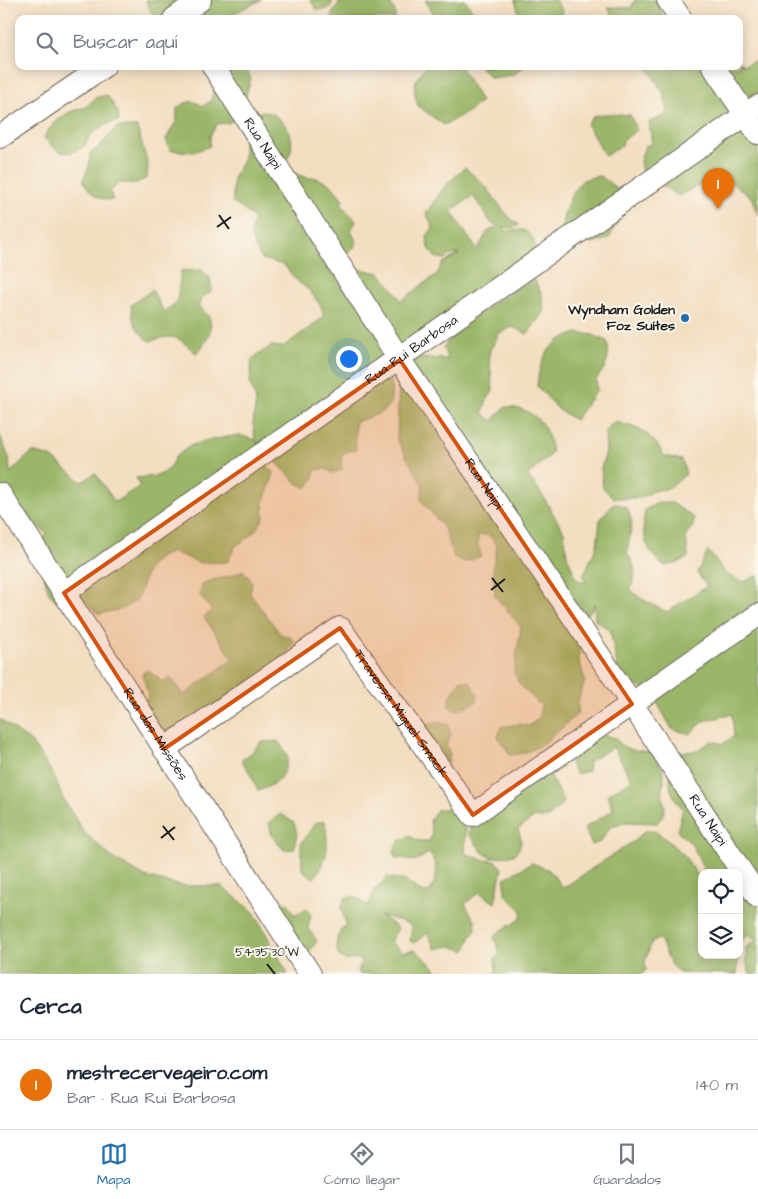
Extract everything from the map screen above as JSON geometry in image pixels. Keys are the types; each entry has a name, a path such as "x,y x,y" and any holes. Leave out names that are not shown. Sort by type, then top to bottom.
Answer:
{"street":[{"path":"176,13 200,0"},
{"path":"668,0 678,15"},
{"path":"0,137 98,70"},
{"name":"Rua Naipi","path":"216,70 400,360 632,704 758,897"},
{"path":"716,70 754,117"},
{"name":"Rua Rui Barbosa","path":"64,593 400,360 566,240 754,117"},
{"name":"Rua das Missões","path":"0,494 310,974"},
{"path":"632,704 758,615"},
{"name":"Travessa Miguel Smack","path":"164,749 340,628 473,816 632,704"}],"highlighted area":[{"path":"400,360 632,704 473,815 340,628 164,749 64,593"}],"green space":[{"path":"146,0 261,0 230,15 152,14"},
{"path":"310,0 332,0 332,5 328,9 317,10"},
{"path":"346,0 388,0 395,11 395,15 332,15 339,3"},
{"path":"425,0 465,0 475,15 434,15"},
{"path":"515,0 555,0 563,12 563,15 518,15"},
{"path":"635,0 656,0 662,15 612,15 608,7 631,8"},
{"path":"758,59 758,215 751,197 723,176 714,174 700,185 678,196 642,172 640,161 645,146 652,144 649,122 662,117 668,112 664,94 649,70 743,70 744,65"},
{"path":"222,70 248,70 251,79 241,113 229,123 217,124 210,136 210,146 193,152 170,150 166,139 177,120 177,108 190,102 196,102 203,106 212,97 215,83"},
{"path":"423,70 462,70 481,101 469,111 444,125 418,106 414,89 418,76"},
{"path":"484,70 520,70 513,75 491,78"},
{"path":"107,95 118,112 119,120 103,126 90,135 86,145 68,153 54,148 44,138 51,127 66,114 85,108 95,98"},
{"path":"262,111 268,112 280,119 288,130 292,143 290,154 284,165 296,174 307,178 317,178 330,184 343,199 341,204 356,221 351,231 357,244 346,256 350,267 380,273 401,301 437,274 443,263 459,254 450,255 445,259 435,257 428,246 427,236 433,228 426,213 445,186 465,167 483,183 504,212 519,225 513,228 502,227 507,231 524,230 533,238 536,252 388,375 391,387 390,403 381,412 355,422 356,450 345,452 341,458 342,470 333,473 325,469 314,470 314,478 307,488 298,484 256,441 262,457 274,474 263,503 264,518 253,534 236,546 227,562 200,563 173,552 163,556 151,565 137,600 122,609 99,614 83,600 56,601 49,593 35,548 47,534 30,519 10,509 0,494 0,435 9,458 10,473 32,452 51,457 82,482 95,473 115,502 140,486 136,478 157,476 168,470 176,456 190,446 204,441 239,435 255,440 253,423 256,401 250,383 252,359 271,346 283,347 324,317 321,306 309,290 296,280 284,265 262,259 251,236 254,220 251,215 233,203 233,178 244,158 244,136 254,115","holes":["473,196 492,224 500,226 488,231 477,250 451,211"]},
{"path":"603,114 630,115 637,130 623,140 622,145 605,156 587,124 594,116"},
{"path":"117,127 137,127 148,164 147,178 136,183 119,183 110,192 113,200 107,200 95,195 88,189 83,180 89,166 90,153"},
{"path":"600,176 618,190 623,199 623,211 610,237 592,243 574,240 562,232 564,214 569,201 581,182"},
{"path":"202,270 210,278 212,291 202,298 198,307 207,314 210,320 208,336 200,350 196,353 179,339 175,338 165,337 150,341 145,338 136,326 132,316 131,305 152,290 164,312 177,302 181,271"},
{"path":"534,279 542,295 544,312 527,334 513,327 499,333 489,353 493,391 486,402 483,413 492,421 505,407 515,408 532,414 543,426 552,453 527,476 536,485 564,532 567,555 576,579 586,583 583,576 597,546 600,520 614,503 627,507 632,523 627,553 634,571 634,579 630,589 640,598 667,612 707,586 697,573 708,551 727,575 744,582 758,575 758,974 750,974 746,961 746,947 757,941 750,935 743,939 743,869 703,869 692,844 677,831 683,809 673,794 670,782 677,752 696,751 712,741 723,744 734,736 732,714 704,721 690,734 672,729 653,695 619,675 610,630 595,620 594,603 592,610 580,619 579,660 585,681 578,701 578,713 548,740 531,750 511,755 498,738 501,727 519,724 529,726 539,718 541,706 520,685 514,673 521,627 495,596 493,568 497,546 489,535 478,535 481,556 465,562 454,557 444,528 421,500 423,486 397,440 399,377 418,358 448,359 443,347 452,337 474,318 509,293"},
{"path":"578,333 593,335 607,341 608,358 596,380 597,390 575,420 559,410 537,386 538,376 544,359 553,345 568,336"},
{"path":"613,422 644,432 660,448 664,456 682,460 686,474 670,488 653,491 641,498 613,498 603,488 601,468 606,452 605,432"},
{"path":"657,503 672,503 694,518 693,526 686,534 688,557 678,563 664,566 652,554 646,541 644,534 645,510"},
{"path":"243,570 252,582 250,594 281,635 290,636 294,641 287,654 178,747 139,702 147,699 148,694 142,673 148,670 163,682 170,677 184,695 233,659 204,617 212,611 200,595 202,584 233,575"},
{"path":"461,680 470,682 478,695 476,702 456,711 448,706 450,697"},
{"path":"0,719 31,742 53,774 63,799 83,831 111,857 145,877 182,886 221,886 254,912 288,974 0,974"},
{"path":"439,722 448,725 451,735 446,745 450,754 448,763 422,734 428,724"},
{"path":"599,734 615,738 622,746 632,750 651,752 663,773 662,792 665,808 663,815 657,823 625,822 611,826 600,842 592,845 584,828 613,810 608,794 632,780 613,747 589,761 588,771 576,774 570,763 571,752"},
{"path":"278,741 288,756 285,769 279,779 270,786 258,791 250,773 241,760 250,754 261,742"},
{"path":"556,763 563,767 550,775 564,802 548,817 535,817 518,829 521,843 514,855 491,858 482,852 469,834 471,823"},
{"path":"458,807 466,825 465,853 483,860 496,861 502,868 495,903 479,892 465,904 475,921 476,929 470,938 466,951 450,946 435,949 428,933 414,943 410,941 412,926 379,915 398,928 390,942 403,952 415,950 435,968 435,974 359,974 362,962 356,958 347,961 339,956 336,943 340,932 346,924 341,907 346,897 357,897 368,907 374,890 387,877 406,881 423,893 429,892 435,882 436,868 429,853 411,861 404,858 396,859 394,850 400,840 409,836 419,841 429,841 432,835 430,820 437,810"},
{"path":"281,814 294,823 297,834 294,849 284,850 272,837 269,822"},
{"path":"325,821 327,851 323,864 314,878 302,870 301,844 315,823"},
{"path":"646,830 655,830 683,854 698,875 698,959 738,959 737,974 679,973 671,965 660,939 652,941 645,962 646,970 642,974 492,974 496,971 495,959 500,954 494,937 521,918 522,911 505,894 505,878 532,863 549,870 563,888 634,841"},
{"path":"280,901 288,903 294,915 307,908 311,915 308,928 317,941 309,952 275,911"}],"place":[{"name":"mestrecervegeiro.com","path":"718,209"},
{"name":"Wyndham Golden Foz Suítes","path":"685,318"}]}
